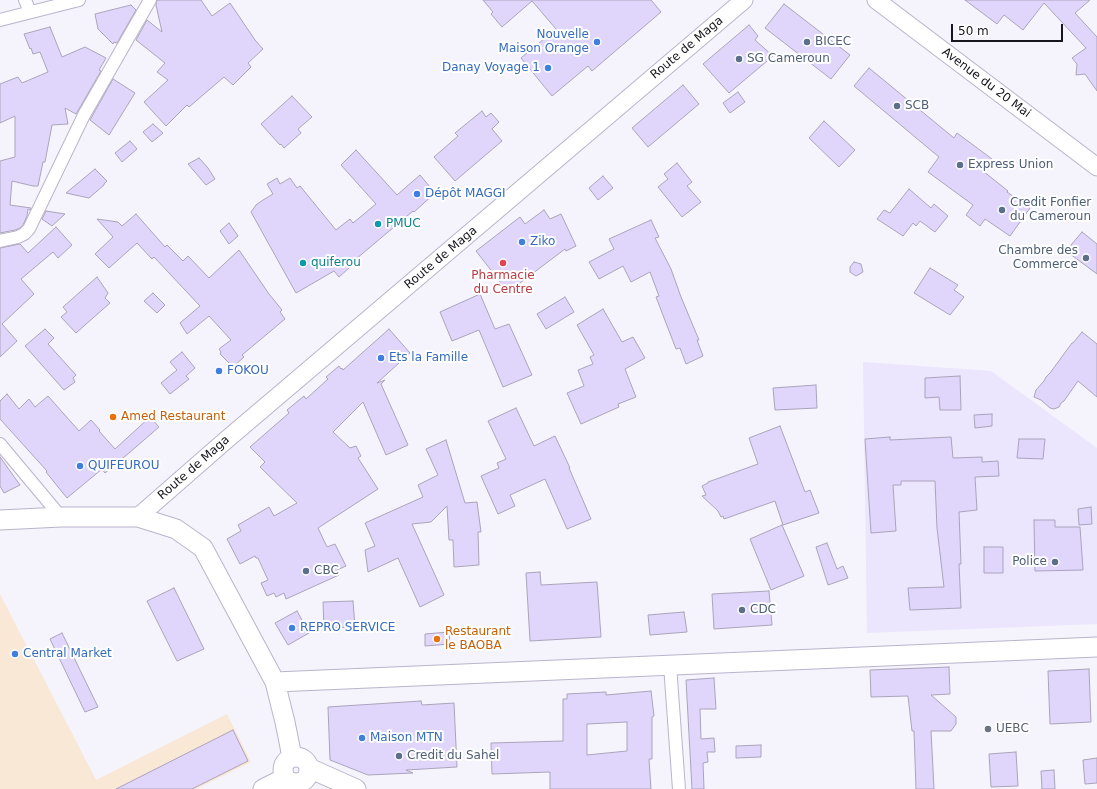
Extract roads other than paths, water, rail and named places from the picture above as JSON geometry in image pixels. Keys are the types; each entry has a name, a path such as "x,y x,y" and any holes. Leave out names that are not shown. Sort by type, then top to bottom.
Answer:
{"main road":[{"name":"Route de Maga","path":"138,517 231,436 744,0"},
{"name":"Avenue du 20 Mai","path":"876,0 1097,167"},
{"path":"0,520 61,517 138,517 176,529 203,548 275,682 292,757"},
{"path":"275,682 1097,647"},
{"path":"309,768 309,772 305,779 299,782 291,782 285,778 282,771 284,764 289,758 296,757 303,759 309,768 356,789"},
{"path":"262,789 285,778"}],"street":[{"path":"25,0 30,12"},
{"path":"0,20 79,0"},
{"path":"0,241 18,237 29,229 84,115 150,0"},
{"path":"0,444 61,517"},
{"path":"670,665 679,789"}],"place":[{"name":"Nouvelle Maison Orange","path":"597,42"},
{"name":"BICEC","path":"807,42"},
{"name":"SG Cameroun","path":"739,59"},
{"name":"Danay Voyage 1","path":"548,68"},
{"name":"SCB","path":"897,106"},
{"name":"Express Union","path":"960,165"},
{"name":"Dépôt MAGGI","path":"417,194"},
{"name":"Credit Fonfier du Cameroun","path":"1002,210"},
{"name":"PMUC","path":"378,224"},
{"name":"Ziko","path":"522,242"},
{"name":"Chambre des Commerce","path":"1086,258"},
{"name":"quiferou","path":"303,263"},
{"name":"Pharmacie du Centre","path":"503,263"},
{"name":"Ets la Famille","path":"381,358"},
{"name":"FOKOU","path":"219,371"},
{"name":"Amed Restaurant","path":"113,417"},
{"name":"QUIFEUROU","path":"80,466"},
{"name":"Police","path":"1055,562"},
{"name":"CBC","path":"306,571"},
{"name":"CDC","path":"742,610"},
{"name":"REPRO SERVICE","path":"292,628"},
{"name":"Restaurant le BAOBA","path":"437,639"},
{"name":"Central Market","path":"15,654"},
{"name":"UEBC","path":"988,729"},
{"name":"Maison MTN","path":"362,738"},
{"name":"Credit du Sahel","path":"399,756"}]}
